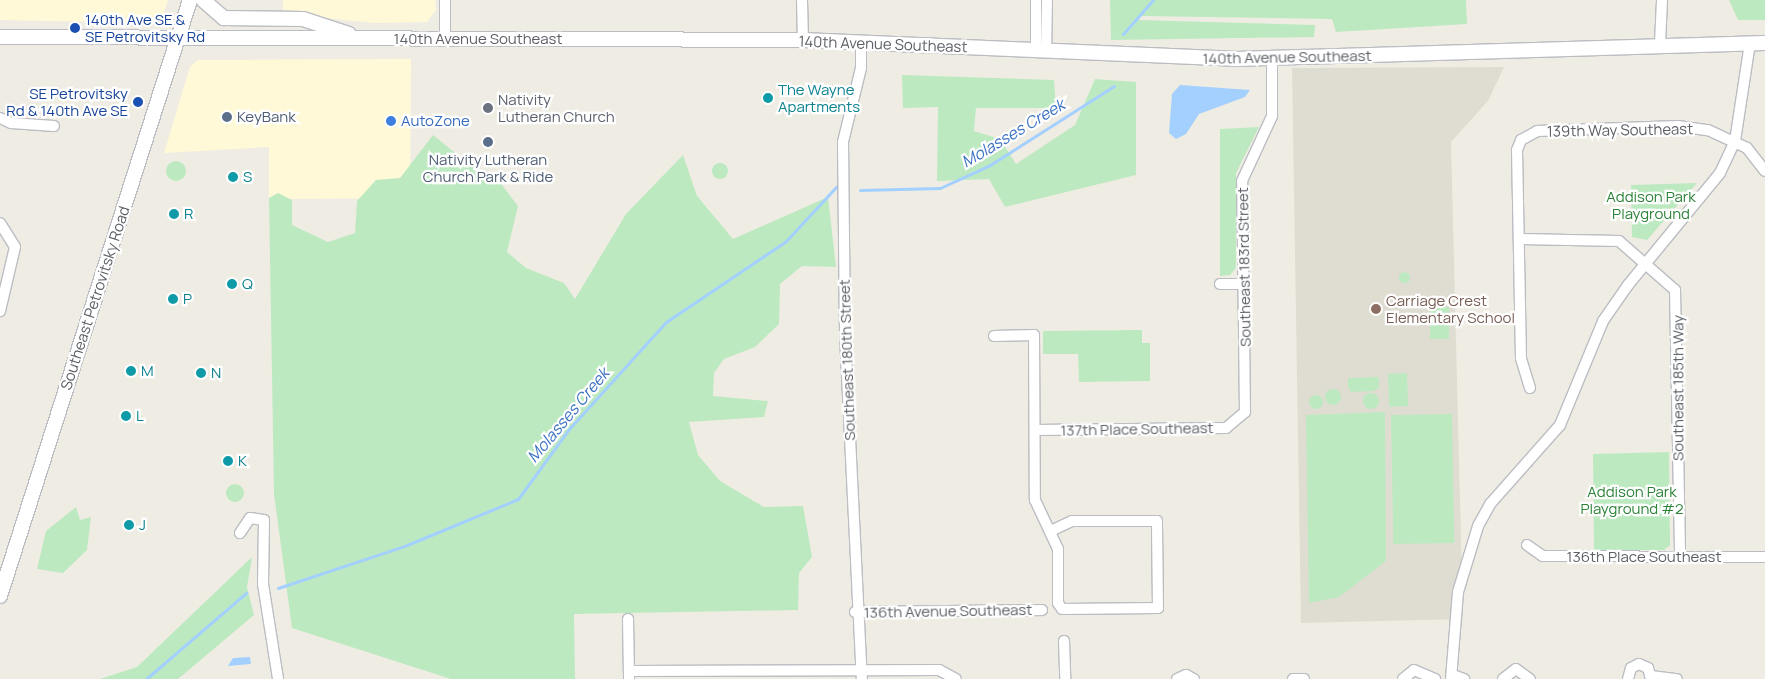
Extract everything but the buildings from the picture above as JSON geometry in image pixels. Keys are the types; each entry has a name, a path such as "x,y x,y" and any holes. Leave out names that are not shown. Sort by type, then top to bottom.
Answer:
{"main road":[{"name":"Southeast Petrovitsky Road","path":"0,596 190,0"},
{"path":"203,0 210,10 224,18 303,19 361,38"},
{"name":"140th Avenue Southeast","path":"0,38 803,40 1041,51 1272,58 1660,43 1765,43"}],"street":[{"path":"445,0 445,39"},
{"path":"802,0 803,40"},
{"path":"1036,0 1041,51"},
{"path":"1041,51 1047,0"},
{"path":"1660,43 1662,0"},
{"name":"Southeast 180th Street","path":"861,42 861,68 843,142 855,612 861,675"},
{"path":"1464,679 1452,677 1456,611 1466,553 1478,526 1491,503 1560,425 1603,321 1647,262 1720,173 1735,141 1750,43"},
{"name":"Southeast 183rd Street","path":"1238,421 1246,402 1242,180 1272,116 1272,58"},
{"path":"0,118 10,123 54,126"},
{"name":"139th Way Southeast","path":"1520,239 1517,150 1521,140 1537,132 1678,126 1708,130 1747,148 1765,171"},
{"path":"0,222 9,231 15,258 0,311"},
{"path":"1520,239 1521,358 1530,388"},
{"name":"Southeast 185th Way","path":"1520,239 1619,241 1647,262 1675,290 1678,300 1680,557"},
{"path":"1220,284 1244,284"},
{"path":"994,336 1034,335 1035,500 1058,549 1062,609 1158,608 1157,521 1072,521 1051,531"},
{"name":"137th Place Southeast","path":"1034,430 1226,428 1238,421"},
{"path":"240,533 250,518 264,520 263,584 278,679"},
{"name":"136th Place Southeast","path":"1527,545 1543,556 1765,557"},
{"name":"136th Avenue Southeast","path":"855,612 1042,610"},
{"path":"628,619 629,675 861,675 939,670 955,678"},
{"path":"1064,641 1065,679"},
{"path":"1628,679 1631,668 1639,664 1651,678 1678,679"},
{"path":"1503,679 1516,669 1530,679"},
{"path":"1404,679 1414,670 1435,679"},
{"path":"1177,679 1186,675 1194,679"},
{"path":"1293,679 1304,679"}],"shaded area":[{"path":"0,0 168,0 162,19 156,23 0,20"},
{"path":"283,0 435,0 436,10 427,22 374,23 283,14"},
{"path":"411,59 410,198 269,199 269,147 164,153 190,67 198,60"},
{"name":"Carriage Crest Elementary School","path":"1504,67 1488,101 1451,142 1463,619 1301,623 1292,68"}],"green space":[{"path":"1110,0 1466,0 1467,24 1336,32 1332,19 1140,16 1139,20 1315,25 1314,37 1111,40"},
{"path":"1729,0 1765,0 1765,20 1738,20"},
{"path":"902,75 1054,80 1056,108 976,108 974,131 1000,139 1016,164 1075,125 1095,79 1136,82 1136,175 1005,207 989,179 937,181 938,107 903,108"},
{"path":"1259,127 1236,173 1236,268 1230,275 1220,276 1220,129"},
{"path":"433,135 470,165 498,180 518,206 507,252 526,268 564,283 575,299 626,214 683,155 697,196 733,239 828,197 836,267 802,266 780,284 779,324 755,347 724,359 714,373 713,396 768,401 764,417 689,422 698,455 720,481 764,507 803,506 812,557 799,573 798,610 574,614 575,679 451,679 292,628 274,494 269,198 278,193 292,200 292,225 328,242 355,233 357,201 376,180 400,178"},
{"path":"176,161 183,164 186,171 183,178 176,181 169,178 166,171 169,164"},
{"path":"720,163 726,165 728,171 726,177 720,179 714,177 712,171 714,165"},
{"name":"Addison Park Playground","path":"1697,183 1647,240 1632,237 1631,185"},
{"path":"1404,271 1410,277 1404,283 1398,277"},
{"path":"1430,307 1449,307 1449,339 1430,339"},
{"path":"1142,330 1142,343 1150,343 1150,381 1079,382 1078,354 1043,354 1043,331"},
{"path":"1407,373 1408,406 1389,407 1388,374"},
{"path":"1379,377 1379,388 1373,391 1351,392 1348,387 1348,378"},
{"path":"1333,389 1339,391 1341,397 1339,403 1333,405 1327,403 1325,397 1327,391"},
{"path":"1368,393 1374,393 1379,398 1377,407 1368,409 1363,404 1363,398"},
{"path":"1313,395 1319,395 1323,402 1319,409 1313,409 1309,405 1309,399"},
{"path":"1385,412 1386,561 1339,597 1309,603 1306,415"},
{"path":"1452,414 1454,543 1393,544 1391,415"},
{"name":"Addison Park Playground #2","path":"1669,452 1670,545 1664,550 1594,550 1593,454"},
{"path":"235,484 241,487 244,493 241,499 235,502 229,499 226,493 229,487"},
{"path":"76,507 80,520 91,517 87,550 63,573 37,569 46,531"},
{"path":"252,557 247,587 254,615 178,679 100,679 137,667"}],"water":[{"path":"1180,85 1250,90 1245,97 1199,114 1186,134 1176,139 1169,133 1172,94"},
{"path":"250,657 251,664 228,666 233,658"}],"waterway":[{"name":"Molasses Creek","path":"1123,34 1153,0"},
{"name":"Molasses Creek","path":"860,190 940,188 990,165 1114,86"},
{"name":"Molasses Creek","path":"278,588 407,545 518,499 569,429 666,322 786,241 836,187"},
{"name":"Molasses Creek","path":"146,679 246,593"}],"place":[{"name":"140th Ave SE & SE Petrovitsky Rd","path":"75,28"},
{"name":"The Wayne Apartments","path":"768,98"},
{"name":"SE Petrovitsky Rd & 140th Ave SE","path":"138,102"},
{"name":"Nativity Lutheran Church","path":"488,108"},
{"name":"KeyBank","path":"227,117"},
{"name":"AutoZone","path":"391,121"},
{"name":"Nativity Lutheran Church Park & Ride","path":"488,142"},
{"name":"S","path":"233,177"},
{"name":"R","path":"174,214"},
{"name":"Q","path":"232,284"},
{"name":"P","path":"173,299"},
{"name":"Carriage Crest Elementary School","path":"1376,309"},
{"name":"M","path":"131,371"},
{"name":"N","path":"201,373"},
{"name":"L","path":"126,416"},
{"name":"K","path":"228,461"},
{"name":"J","path":"129,525"}]}
